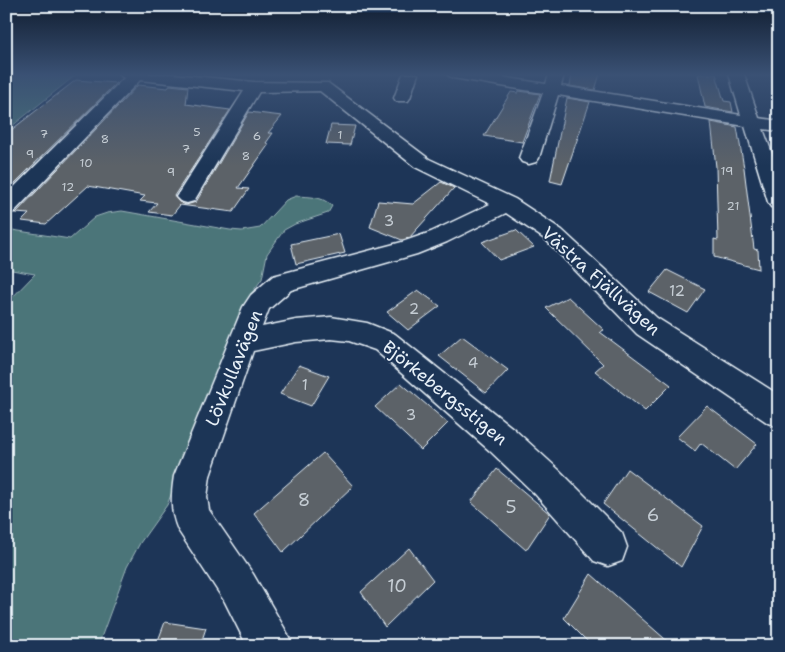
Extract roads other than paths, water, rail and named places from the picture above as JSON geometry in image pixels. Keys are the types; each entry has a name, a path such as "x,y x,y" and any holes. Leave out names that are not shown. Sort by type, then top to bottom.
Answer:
{"street":[{"path":"6,207 102,104"},
{"path":"187,196 243,104"},
{"name":"Västra Fjällvägen","path":"353,104 422,163 507,204 554,234 647,326 779,413"},
{"path":"529,158 547,104"},
{"path":"662,104 752,123 779,126"},
{"path":"746,104 779,202"},
{"name":"Lövkullavägen","path":"271,646 239,588 192,517 189,497 192,476 252,314 260,302 282,283 417,245 439,237 507,204"},
{"name":"Björkebergsstigen","path":"242,342 312,328 331,328 366,333 385,342 502,440 547,482 608,547"}]}
